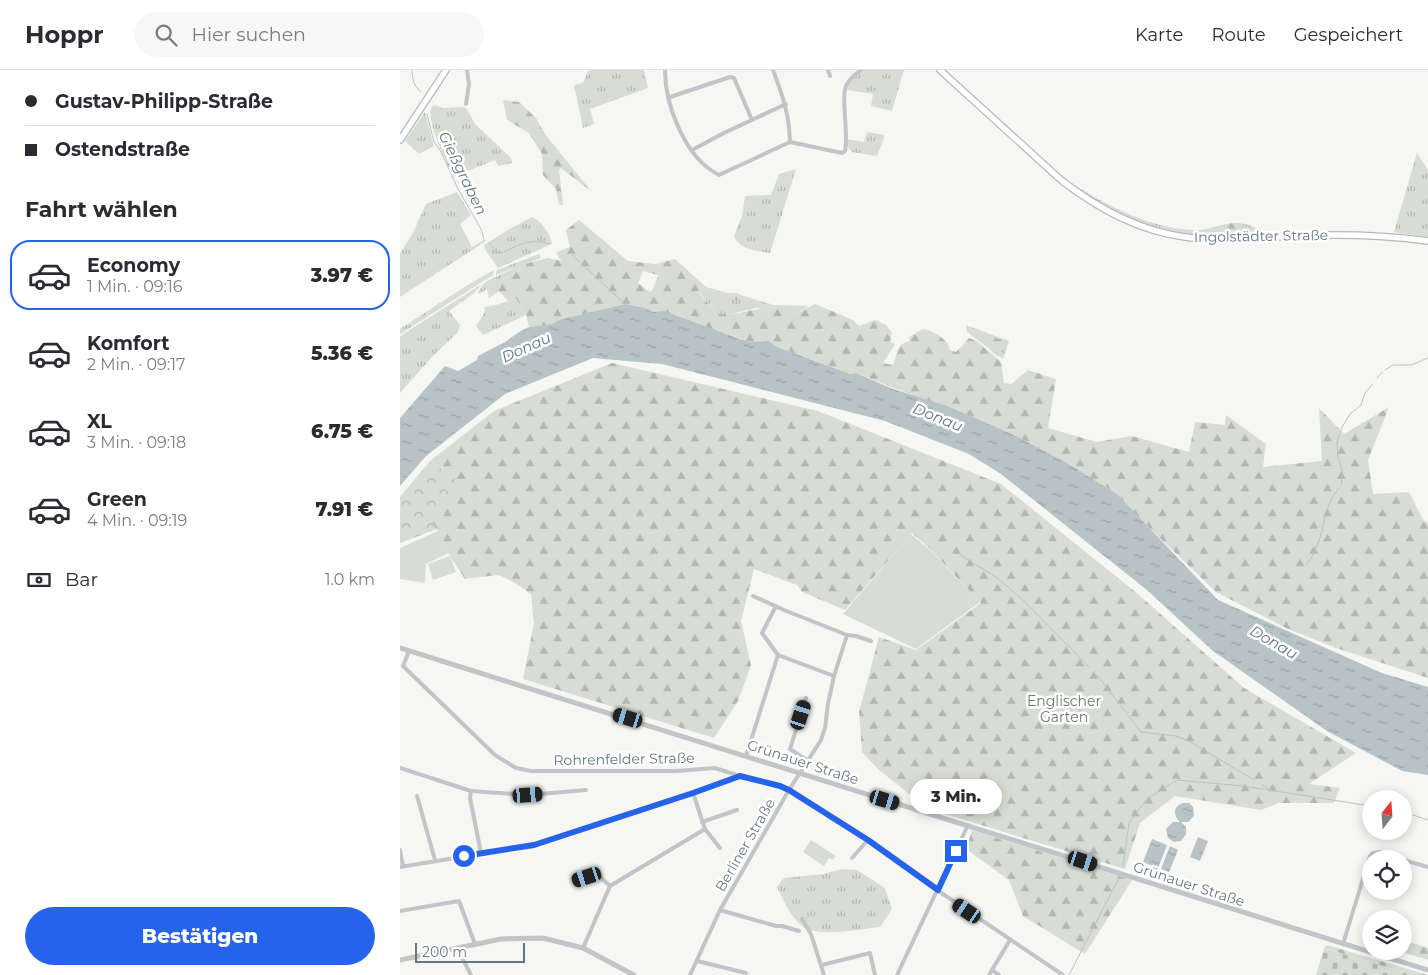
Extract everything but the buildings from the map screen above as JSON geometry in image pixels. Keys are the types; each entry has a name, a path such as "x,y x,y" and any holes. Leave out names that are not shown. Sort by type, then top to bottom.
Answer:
{"main road":[{"path":"400,140 446,70"},
{"name":"Ingolstädter Straße","path":"940,70 1081,196 1101,208 1148,228 1184,237 1212,239 1355,235 1428,241"}],"street":[{"path":"466,104 469,84 467,70"},
{"path":"665,70 665,83 674,119 683,137 710,171 719,175 790,142 842,152 845,150 846,119 844,90 848,82 861,70"},
{"path":"773,70 786,104 790,142"},
{"path":"828,70 830,76"},
{"path":"670,97 730,77 734,78 752,120"},
{"path":"692,150 724,132 786,104"},
{"path":"754,596 847,635 871,641"},
{"path":"776,606 762,633 778,655 834,676"},
{"name":"Berliner Straße","path":"690,975 720,910 789,790 821,740 825,728 834,676 847,635"},
{"name":"Grünauer Straße","path":"400,648 1428,970"},
{"name":"Rohrenfelder Straße","path":"409,651 401,665 495,754 516,768 531,771 676,771 714,768 780,786 868,840 1063,975"},
{"path":"746,756 778,655"},
{"path":"806,698 790,749 808,761"},
{"path":"400,768 471,791 528,795 586,790"},
{"path":"400,850 401,866 534,845 740,776"},
{"path":"471,791 470,798 481,853"},
{"path":"693,793 705,829 720,848"},
{"path":"417,796 435,860"},
{"path":"702,822 737,810"},
{"path":"897,975 968,825"},
{"path":"583,948 610,886 705,829"},
{"path":"852,858 868,840"},
{"path":"1412,862 1428,867"},
{"path":"578,880 597,874 610,886"},
{"path":"1343,944 1362,882"},
{"path":"400,911 459,900 475,944"},
{"name":"Berliner Straße","path":"720,910 776,926 799,930"},
{"path":"802,919 811,934 824,975"},
{"path":"400,960 510,937 543,938 583,948 634,975"},
{"path":"989,975 1010,940"},
{"path":"457,948 471,975"},
{"path":"822,965 870,953 875,975"},
{"path":"697,961 746,973"},
{"path":"992,970 999,975"}],"green space":[{"path":"644,70 648,88 590,109 594,124 583,128 574,85 583,83 588,71"},
{"path":"863,70 904,70 892,111 871,106 873,94 847,90 848,84"},
{"path":"503,100 519,102 536,118 545,134 591,191 561,168 559,170 563,205 559,205 556,189 543,175 542,154 529,133 507,120"},
{"path":"435,105 443,108 464,107 467,109 475,124 511,158 512,163 498,166 495,160 453,177 434,133 431,107"},
{"path":"425,112 434,146 419,154 405,141"},
{"path":"867,132 885,135 877,156 852,152 847,146 847,139 864,142"},
{"path":"1417,153 1428,170 1428,237 1394,232"},
{"path":"796,169 770,253 744,247 734,236 742,216 745,196 771,195 779,174"},
{"path":"1081,189 1121,211 1164,226 1178,229 1202,230 1226,224 1242,223 1261,231 1264,230 1267,234 1226,236 1169,230 1150,225 1109,208 1079,191"},
{"path":"457,192 471,215 460,224 472,247 484,240 486,241 400,297 400,253 412,235 426,204"},
{"path":"532,217 545,228 552,244 498,268 484,245"},
{"path":"579,220 628,261 655,264 675,259 706,287 747,297 747,300 738,300 700,288 698,292 718,314 738,313 764,308 783,310 794,315 815,304 853,320 859,326 875,320 886,325 892,333 890,342 895,344 883,363 893,365 902,344 910,341 909,337 923,329 940,336 949,346 950,350 956,352 969,338 977,341 1001,362 1004,383 1011,384 1028,370 1056,379 1048,428 1097,442 1132,436 1189,452 1195,422 1225,425 1226,415 1266,444 1263,467 1322,461 1319,408 1344,434 1389,407 1368,460 1373,494 1409,492 1423,520 1428,523 1428,678 1336,648 1288,629 1216,592 1136,515 1117,494 1067,463 1014,435 856,373 850,374 777,347 769,341 750,342 659,312 652,312 645,308 625,304 563,319 551,324 529,327 526,315 516,298 508,301 499,291 489,298 487,289 518,271 521,265 548,258 562,261 558,257 557,252 570,247 566,230","holes":["643,271 658,275 650,292 638,283"]},
{"path":"1233,223 1254,229 1260,233 1209,235 1206,230"},
{"path":"539,254 541,258 496,275 497,270"},
{"path":"521,265 518,271 479,294 478,292 485,282"},
{"path":"494,270 493,275 400,334 400,329"},
{"path":"482,284 473,294 449,311 460,325 458,332 432,357 400,393 400,336"},
{"path":"700,288 746,300 747,297 773,305 809,306 794,315 757,308 726,315 718,314 698,291"},
{"path":"516,298 526,315 483,335 476,326 485,312 484,307 497,305"},
{"path":"966,325 1009,341 1003,359 967,332"},
{"path":"980,333 1005,341 1000,348 999,356 977,338"},
{"name":"Englischer Garten","path":"612,363 818,411 1001,484 1138,594 1244,688 1356,753 1309,784 1340,788 1334,803 1279,803 1261,810 1175,796 1140,823 1125,869 922,807 913,797 879,770 862,752 859,712 879,637 916,650 981,603 930,549 912,533 845,610 802,592 797,585 754,569 741,621 751,665 738,701 714,738 523,679 534,623 531,594 510,580 498,575 465,579 448,553 438,531 428,518 457,482 430,461 494,411"},
{"path":"430,461 458,482 429,518 437,529 400,543 400,497"},
{"path":"438,531 448,553 426,564 425,583 400,579 400,548"},
{"path":"911,534 930,550 980,602 916,649 843,614"},
{"path":"450,556 456,572 433,580 428,564"},
{"path":"972,830 1132,880 1085,954 1023,916 1009,880 966,849"},
{"path":"811,840 836,856 833,860 829,858 824,866 803,852"},
{"path":"842,869 857,870 885,888 892,909 880,927 851,931 818,932 802,926 791,913 777,887 784,878 823,874"},
{"path":"1412,943 1428,948 1428,960 1412,955"},
{"path":"1327,945 1362,955 1362,960 1324,948"},
{"path":"1324,948 1411,975 1316,975"},
{"path":"1363,960 1378,960 1428,975 1411,975"}],"water":[{"name":"Donau","path":"625,304 645,308 653,312 664,311 750,342 769,341 777,347 850,374 856,373 893,389 947,406 1014,435 1067,463 1117,494 1218,600 1382,673 1428,687 1428,775 1402,771 1327,731 1213,651 1147,590 1001,474 969,454 885,421 662,364 593,358 505,394 426,456 400,486 400,418 445,366 458,371 477,360 478,356 529,327 551,324 562,319"},
{"path":"1189,803 1193,807 1194,816 1188,822 1181,822 1186,827 1186,834 1181,841 1174,842 1168,838 1166,829 1173,822 1180,822 1175,811 1177,806"},
{"path":"1198,837 1208,841 1200,861 1190,857"},
{"path":"1152,839 1167,845 1158,868 1143,862"},
{"path":"1170,846 1178,850 1169,872 1161,869"}],"waterway":[{"name":"Gießgraben","path":"412,70 414,82 421,92"},
{"name":"Gießgraben","path":"427,114 434,142 481,229 484,239"},
{"name":"Gießgraben","path":"489,243 497,252 501,253 530,242 536,241 549,244"},
{"name":"Gießgraben","path":"572,255 625,304"},
{"path":"1385,370 1393,365 1411,365 1428,358"},
{"path":"1377,378 1382,372"},
{"path":"1341,485 1343,474 1338,458 1337,441 1342,427 1350,414 1361,405 1365,393 1373,384"},
{"path":"1306,565 1313,555 1327,510 1339,488"},
{"path":"960,555 996,577 1022,599 1089,667"},
{"path":"1097,675 1141,732 1176,736 1189,741 1254,780"},
{"path":"1123,866 1129,823 1147,799 1177,780 1243,786 1362,805"},
{"path":"1262,785 1270,790"},
{"path":"1412,815 1428,820"},
{"path":"1069,975 1119,878"}],"route":[{"path":"464,856 534,845 740,776 789,790 868,840 938,890 956,851"}]}
